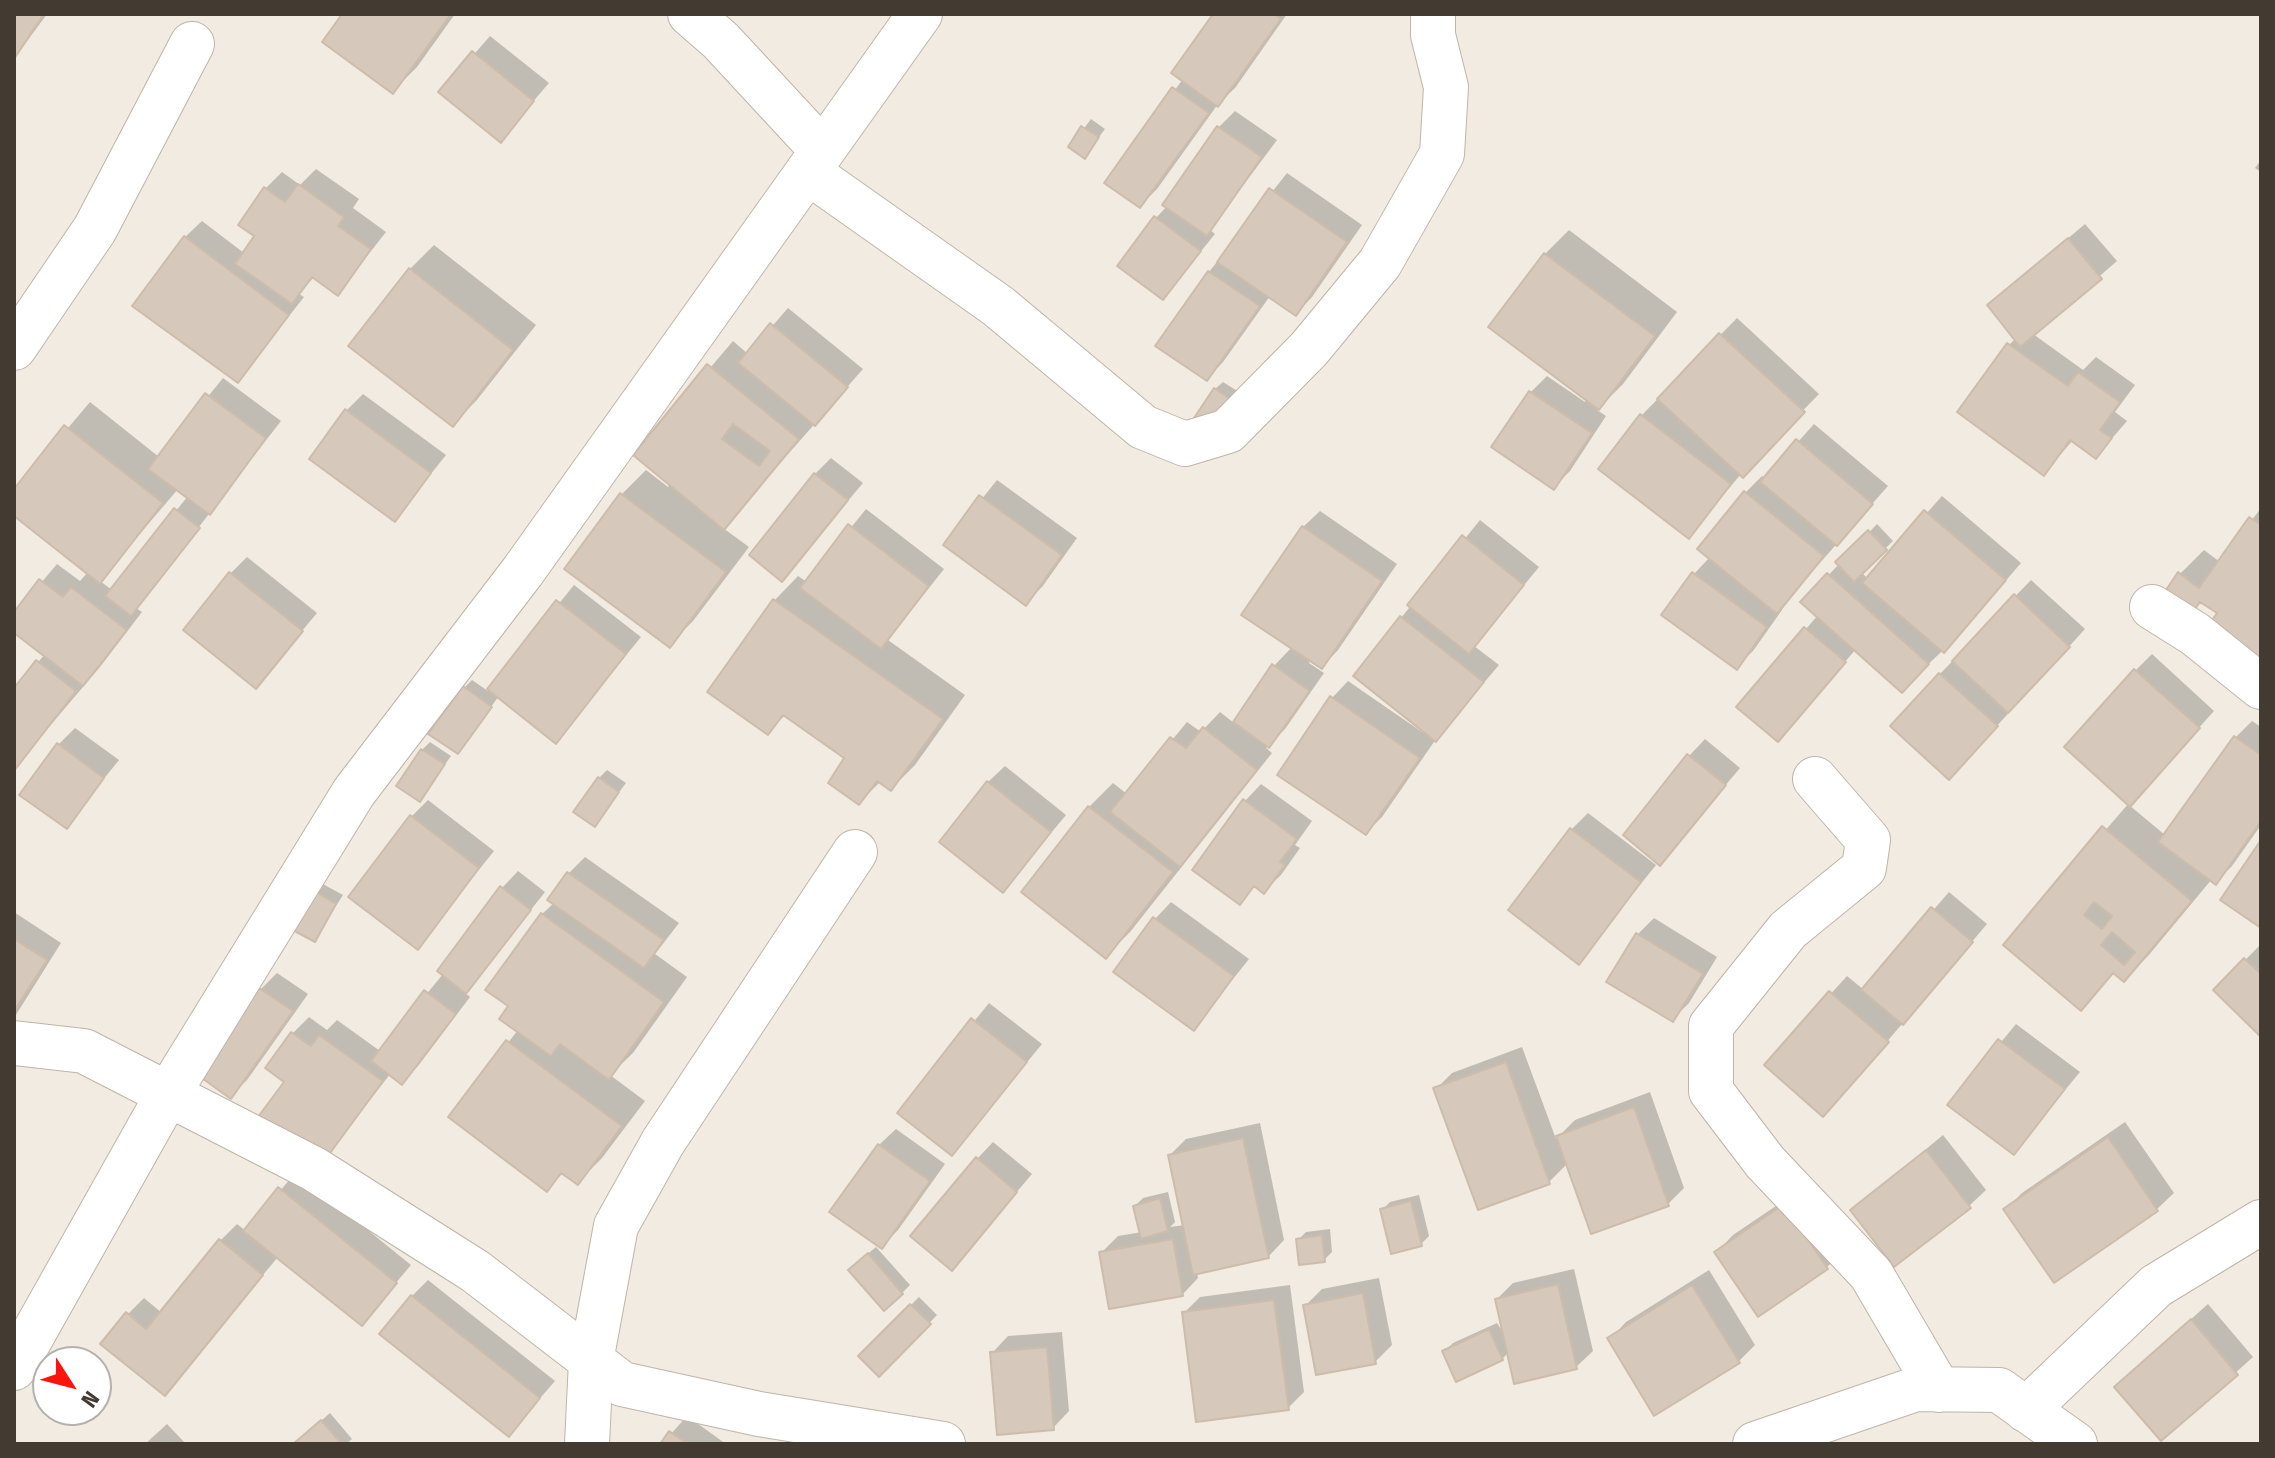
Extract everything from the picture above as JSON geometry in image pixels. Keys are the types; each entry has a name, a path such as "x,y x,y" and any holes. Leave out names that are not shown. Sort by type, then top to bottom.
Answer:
{"street":[{"path":"690,14 721,41 815,161 998,306 1143,427 1185,444 1228,431 1309,349 1380,263 1442,154 1446,87 1433,35 1433,14"},
{"path":"14,1368 168,1094 354,792 523,571 920,14"},
{"path":"14,348 95,229 192,44"},
{"path":"2152,607 2195,634 2261,687"},
{"path":"1815,779 1868,840 1864,868 1788,930 1711,1026 1711,1091 1765,1162 1871,1274 1939,1390"},
{"path":"587,1444 591,1361 616,1226 663,1142 855,852"},
{"path":"14,1043 84,1051 314,1169 475,1271 622,1384 759,1414 943,1444"},
{"path":"2026,1410 2156,1286 2261,1222"},
{"path":"1755,1444 1916,1389 1999,1390 2075,1444"}],"building":[{"path":"14,14 44,14 14,59"},
{"path":"342,14 451,14 393,94 322,42"},
{"path":"1213,14 1274,14 1281,19 1218,107 1171,73"},
{"path":"472,51 534,101 501,143 438,92"},
{"path":"1172,87 1209,113 1140,208 1104,183"},
{"path":"1081,126 1099,137 1085,159 1068,147"},
{"path":"1217,126 1262,157 1207,236 1162,205"},
{"path":"298,184 344,217 338,226 371,249 338,296 312,277 292,304 235,264 254,236 238,225 264,187 285,202"},
{"path":"1269,188 1347,242 1296,316 1217,262"},
{"path":"1154,216 1201,251 1163,300 1117,266"},
{"path":"184,236 289,315 238,383 132,306"},
{"path":"2068,238 2102,279 2020,347 1987,305"},
{"path":"1544,253 1655,336 1599,410 1488,327"},
{"path":"409,268 513,350 453,427 348,346"},
{"path":"1208,271 1260,306 1207,381 1155,346"},
{"path":"770,323 848,387 815,426 738,363"},
{"path":"1719,333 1805,412 1743,478 1657,399"},
{"path":"2007,343 2068,386 2078,372 2120,402 2100,430 2112,438 2096,459 2070,440 2044,476 1957,412"},
{"path":"707,364 799,439 724,530 633,455","holes":["733,424 770,451 759,466 722,439"]},
{"path":"1214,388 1233,401 1213,431 1194,418"},
{"path":"1529,391 1592,433 1554,490 1491,447"},
{"path":"205,393 266,438 210,515 148,469"},
{"path":"345,409 431,473 395,522 309,459"},
{"path":"1640,414 1731,484 1689,539 1598,469"},
{"path":"64,425 163,503 100,584 14,516 14,489"},
{"path":"1796,439 1873,504 1837,546 1760,482"},
{"path":"814,473 848,500 782,582 749,555"},
{"path":"1744,491 1824,556 1777,614 1697,549"},
{"path":"620,493 726,572 670,648 564,569"},
{"path":"979,495 1062,555 1026,606 943,545"},
{"path":"174,508 200,528 131,616 105,596"},
{"path":"1924,510 2006,580 1944,653 1862,583"},
{"path":"2249,517 2261,525 2261,661 2209,625 2217,613 2200,602 2192,613 2164,593 2178,572 2199,588"},
{"path":"848,524 929,586 881,649 800,588"},
{"path":"1302,526 1382,581 1322,669 1241,615"},
{"path":"1868,530 1887,550 1854,582 1835,562"},
{"path":"1462,535 1524,585 1469,654 1407,605"},
{"path":"229,572 303,631 256,689 183,630"},
{"path":"1692,572 1767,627 1737,670 1661,615"},
{"path":"1827,573 1929,664 1902,693 1800,602"},
{"path":"39,579 63,597 71,587 127,630 83,686 14,633 14,612"},
{"path":"2014,594 2070,647 2008,713 1952,661"},
{"path":"773,599 943,719 891,791 877,781 859,805 828,783 844,758 783,715 768,735 707,692"},
{"path":"556,600 626,654 556,744 487,689"},
{"path":"1400,616 1484,682 1436,742 1353,676"},
{"path":"1804,627 1846,662 1778,742 1736,707"},
{"path":"36,660 76,691 14,771 14,688"},
{"path":"1272,664 1310,691 1269,748 1233,722"},
{"path":"2134,669 2200,728 2130,807 2064,747"},
{"path":"1939,673 1998,726 1949,780 1890,726"},
{"path":"463,686 492,707 458,754 428,734"},
{"path":"1330,696 1420,758 1366,835 1277,775"},
{"path":"1203,727 1257,770 1180,867 1110,812 1170,737 1186,748"},
{"path":"2234,736 2261,755 2261,821 2216,885 2158,842"},
{"path":"57,743 104,778 67,829 19,795"},
{"path":"421,749 445,764 420,802 396,786"},
{"path":"1687,754 1726,785 1660,866 1623,835"},
{"path":"598,777 619,792 595,827 573,812"},
{"path":"987,781 1051,832 1003,893 939,842"},
{"path":"1243,799 1297,839 1280,862 1285,865 1264,894 1254,886 1240,905 1192,870"},
{"path":"1088,806 1173,872 1106,959 1021,892"},
{"path":"410,815 479,868 418,950 348,897"},
{"path":"2102,826 2192,901 2124,982 2113,973 2081,1011 2003,945","holes":["2094,902 2112,916 2102,929 2084,915","2112,932 2135,952 2124,965 2101,945"]},
{"path":"1570,828 1641,882 1579,965 1508,910"},
{"path":"2261,840 2261,928 2220,900"},
{"path":"567,872 664,940 644,968 547,900"},
{"path":"500,886 531,910 466,994 437,971"},
{"path":"311,889 336,904 315,942 289,928"},
{"path":"1931,907 1973,942 1903,1025 1861,990"},
{"path":"541,913 664,1002 609,1080 560,1044 551,1056 499,1019 508,1006 485,990"},
{"path":"1153,917 1234,976 1194,1031 1113,972"},
{"path":"1636,933 1703,974 1673,1022 1606,982"},
{"path":"14,939 47,960 14,1011"},
{"path":"2244,958 2261,974 2261,1037 2213,990"},
{"path":"259,988 293,1011 231,1099 199,1076"},
{"path":"424,990 456,1014 402,1085 371,1061"},
{"path":"1829,991 1889,1042 1823,1117 1764,1065"},
{"path":"971,1018 1027,1062 952,1156 897,1113"},
{"path":"291,1032 311,1046 319,1035 383,1081 319,1168 255,1121 284,1082 265,1068"},
{"path":"1998,1039 2065,1089 2014,1155 1947,1105"},
{"path":"506,1040 622,1126 578,1185 561,1173 547,1192 448,1117"},
{"path":"1506,1062 1550,1184 1478,1210 1433,1088"},
{"path":"1634,1107 1669,1206 1591,1234 1556,1136"},
{"path":"2108,1137 2158,1211 2054,1283 2003,1209"},
{"path":"1243,1138 1269,1258 1193,1275 1168,1155"},
{"path":"878,1144 930,1181 882,1249 829,1212"},
{"path":"1926,1150 1971,1208 1894,1267 1850,1210"},
{"path":"976,1157 1017,1192 952,1271 910,1236"},
{"path":"278,1187 397,1283 362,1326 243,1231"},
{"path":"1160,1198 1168,1231 1141,1239 1133,1206"},
{"path":"1411,1201 1422,1246 1391,1254 1380,1209"},
{"path":"1784,1204 1828,1269 1758,1317 1714,1252"},
{"path":"1322,1235 1325,1262 1299,1265 1296,1239"},
{"path":"219,1239 263,1275 165,1396 112,1354 112,1346 100,1344 126,1312 146,1329"},
{"path":"1173,1239 1183,1296 1109,1309 1099,1252"},
{"path":"868,1253 903,1294 884,1311 848,1270"},
{"path":"1558,1284 1577,1369 1514,1384 1495,1299"},
{"path":"1692,1285 1740,1363 1654,1416 1607,1338"},
{"path":"1363,1293 1376,1364 1316,1375 1303,1305"},
{"path":"411,1295 540,1398 509,1437 379,1334"},
{"path":"1274,1300 1289,1410 1196,1422 1182,1312"},
{"path":"910,1304 931,1324 879,1377 858,1356"},
{"path":"2191,1319 2238,1375 2161,1441 2114,1387"},
{"path":"1489,1329 1503,1360 1456,1382 1442,1351"},
{"path":"1047,1347 1054,1430 997,1435 990,1352"},
{"path":"321,1420 342,1444 293,1444"},
{"path":"669,1431 688,1444 660,1444"}]}
